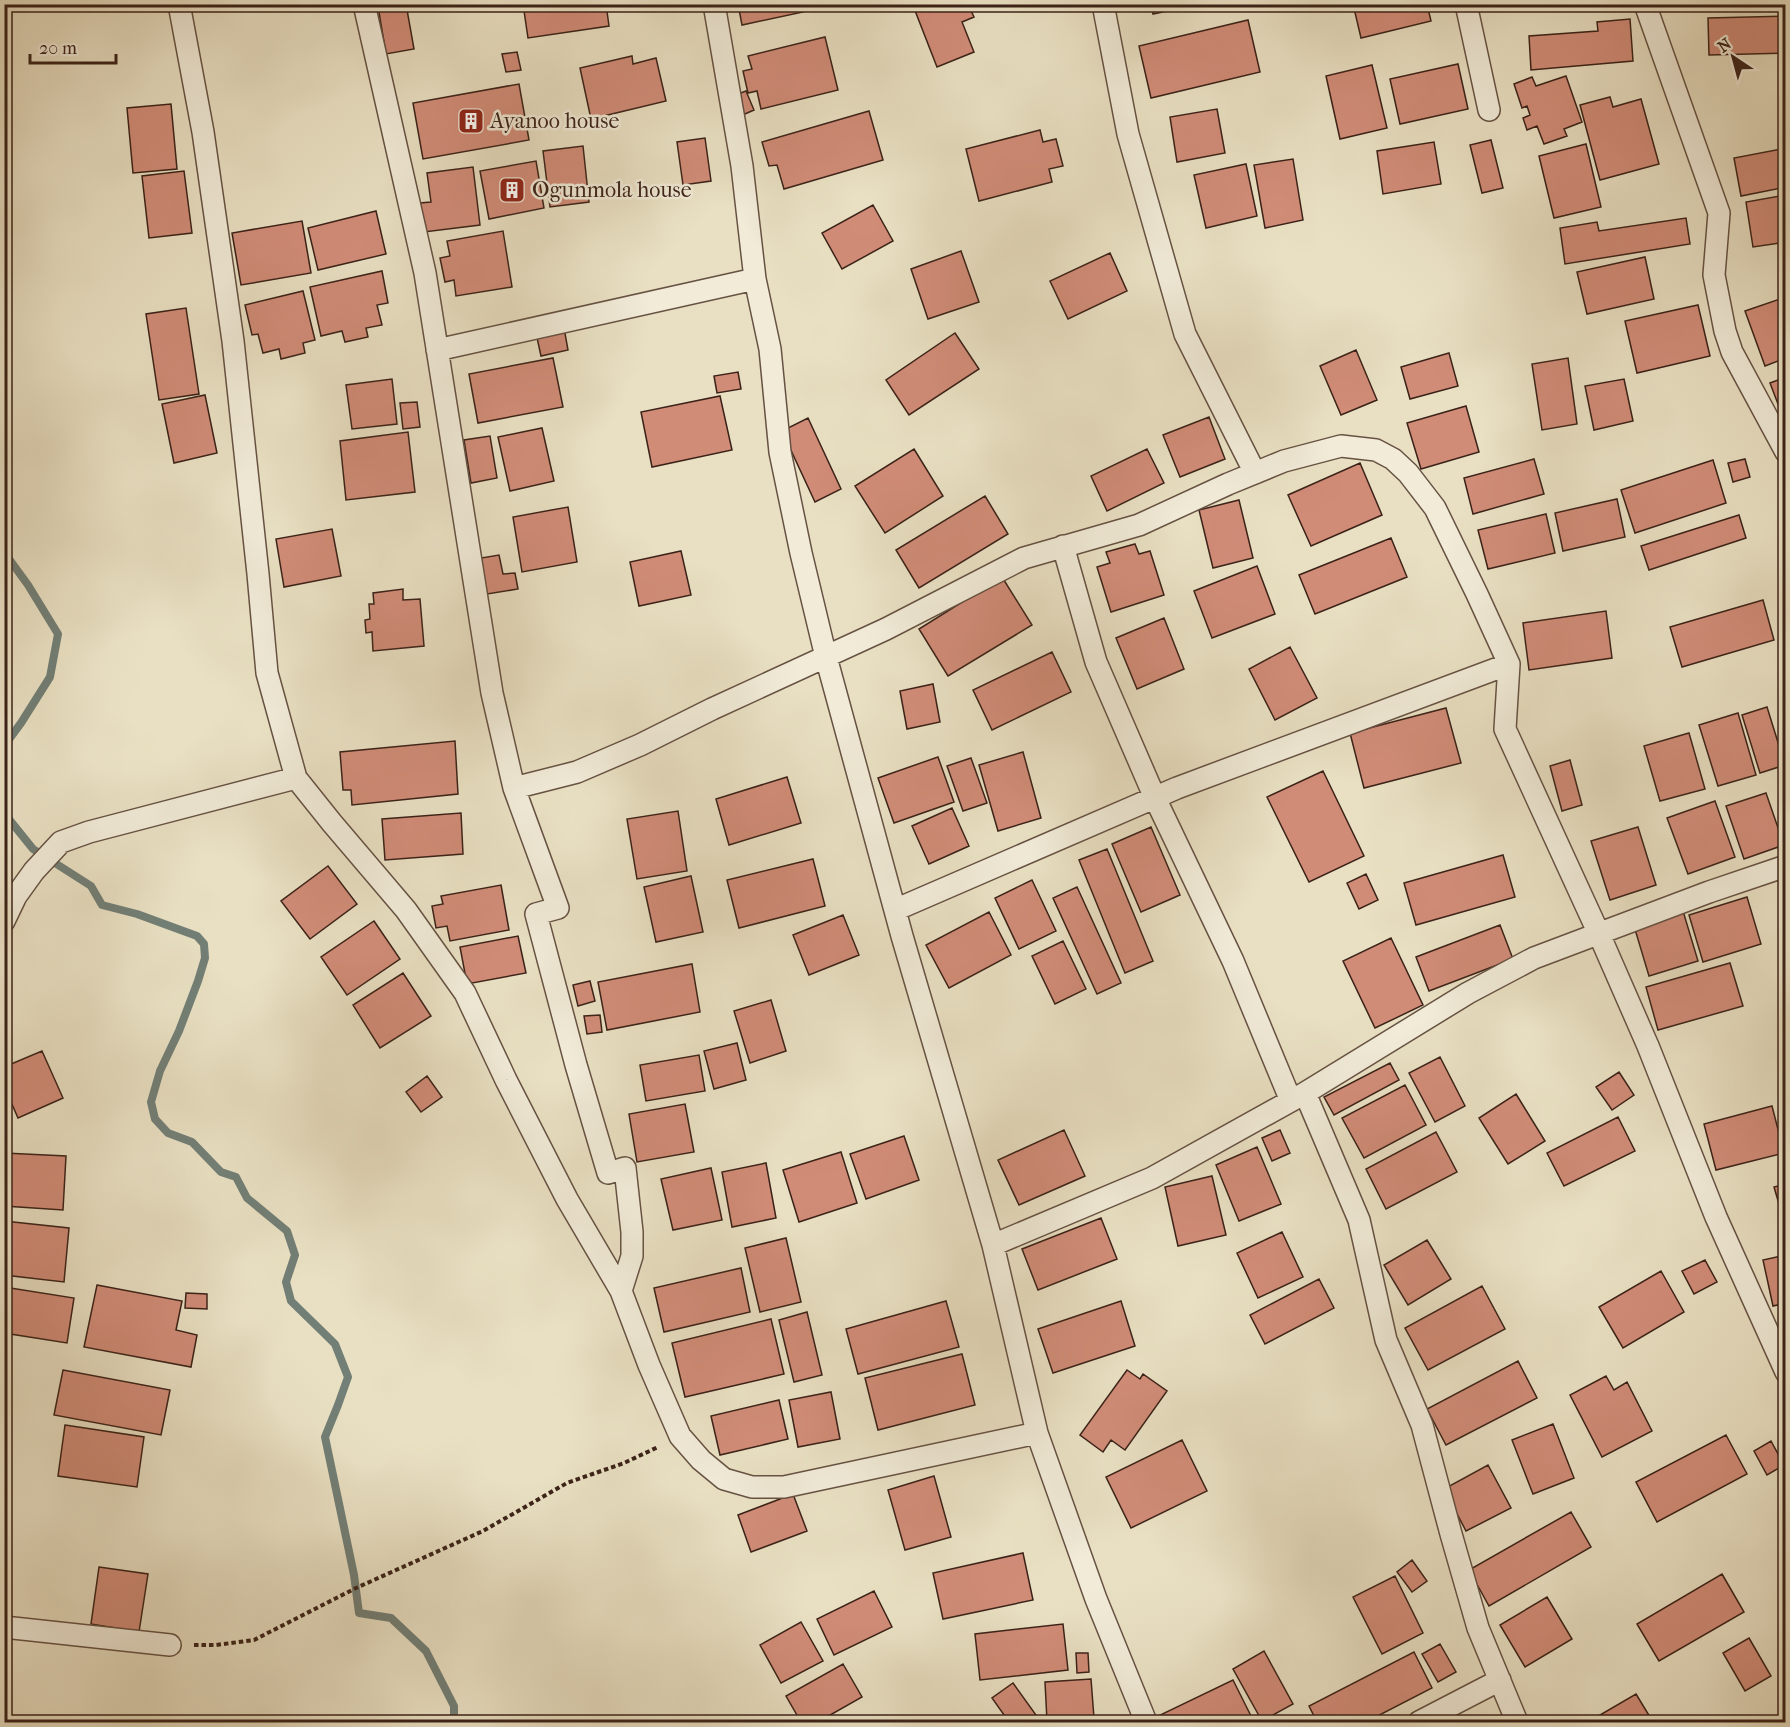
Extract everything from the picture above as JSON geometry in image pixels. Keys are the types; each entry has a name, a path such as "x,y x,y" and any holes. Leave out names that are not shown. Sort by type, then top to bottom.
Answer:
{"street":[{"path":"179,4 203,132 233,341 267,673 296,778 406,910 465,993 567,1199 621,1291 649,1365 680,1436 701,1460 724,1479 752,1487 784,1487 1037,1433"},
{"path":"364,4 425,273 492,693 514,788 558,908 537,914 576,1065 608,1173 625,1168 632,1221 632,1256 621,1291"},
{"path":"714,4 742,166 755,279 770,349 780,452 801,554 826,657 895,910 993,1245 1037,1433 1096,1599 1146,1722"},
{"path":"1103,4 1128,134 1185,334 1255,473"},
{"path":"1466,4 1489,110"},
{"path":"1645,4 1719,213 1714,275 1731,352 1785,452"},
{"path":"437,350 755,279"},
{"path":"514,788 577,772 640,746 712,709 886,629 1024,558 1139,525 1284,461 1341,446 1376,450 1393,459 1408,473 1435,508 1478,594 1509,664 1505,729 1648,1046 1716,1216 1785,1372"},
{"path":"1064,546 1096,662 1155,798 1359,1220 1386,1340 1422,1425 1478,1628 1517,1722"},
{"path":"895,910 1155,798 1509,664"},
{"path":"4,921 16,896 61,842 89,832 296,778"},
{"path":"993,1245 1152,1178 1298,1097 1478,988 1534,958 1708,892 1785,866"},
{"path":"4,1627 170,1645"},
{"path":"1419,1722 1500,1680"}],"path":[{"path":"170,1645 216,1646 254,1640 356,1588 483,1531 567,1483 624,1463 680,1436"}],"building":[{"path":"406,4 414,49 386,54 378,6"},
{"path":"523,4 606,4 609,26 528,38"},
{"path":"738,4 801,4 803,12 742,25"},
{"path":"922,4 955,4 956,7 968,4 974,17 962,22 974,52 937,67 914,8"},
{"path":"1151,4 1200,4 1153,14"},
{"path":"1353,4 1427,4 1431,21 1361,38"},
{"path":"1786,16 1786,53 1709,55 1708,18"},
{"path":"1630,19 1633,61 1531,70 1529,36 1598,31 1597,22"},
{"path":"1248,20 1260,72 1151,98 1139,46"},
{"path":"825,37 838,90 761,109 757,91 748,93 743,71 752,69 748,56"},
{"path":"517,52 521,70 506,72 502,54"},
{"path":"632,56 633,64 656,58 666,101 591,119 580,68"},
{"path":"1458,64 1468,109 1400,124 1390,79"},
{"path":"1372,65 1387,128 1340,139 1326,76"},
{"path":"1566,76 1582,122 1564,129 1567,136 1544,144 1537,126 1527,130 1523,118 1530,115 1527,106 1522,108 1514,84 1532,77 1536,86"},
{"name":"Ayanoo house","path":"519,84 529,140 423,159 413,103"},
{"path":"746,91 754,110 738,117 730,97"},
{"path":"1610,97 1613,107 1641,99 1659,164 1600,180 1580,105"},
{"path":"171,104 177,169 133,173 127,108"},
{"path":"1217,109 1225,153 1177,162 1170,117"},
{"path":"869,111 883,160 784,189 777,165 769,166 762,142"},
{"path":"1040,130 1043,142 1056,139 1063,166 1049,169 1052,182 979,201 966,149"},
{"path":"705,138 711,181 683,185 677,142"},
{"path":"1491,140 1503,188 1482,193 1470,145"},
{"path":"1434,142 1441,184 1383,194 1377,151"},
{"path":"1586,144 1601,207 1554,218 1539,156"},
{"path":"583,146 589,202 550,207 543,151"},
{"path":"1786,148 1786,187 1741,196 1734,158"},
{"path":"1293,159 1303,220 1265,228 1254,165"},
{"name":"Ogunmola house","path":"536,161 544,208 489,219 480,171"},
{"path":"1246,164 1257,216 1206,228 1194,175"},
{"path":"473,167 480,225 424,232 420,203 431,202 427,173"},
{"path":"184,171 192,233 149,238 142,176"},
{"path":"1786,195 1786,242 1753,247 1746,202"},
{"path":"873,205 893,241 842,269 822,233"},
{"path":"376,211 386,254 318,270 308,228"},
{"path":"1686,218 1690,244 1565,264 1560,228 1597,222 1599,231"},
{"path":"302,221 311,273 241,285 232,233"},
{"path":"503,231 512,287 456,296 454,280 445,282 440,258 450,256 447,241"},
{"path":"961,251 979,302 928,319 911,269"},
{"path":"1110,253 1127,291 1068,319 1050,281"},
{"path":"1645,257 1654,299 1587,314 1577,272"},
{"path":"382,271 388,303 377,305 382,325 366,328 368,337 345,342 342,331 321,336 310,287"},
{"path":"303,291 315,340 303,343 305,353 281,359 279,349 263,353 258,334 252,335 245,305"},
{"path":"1786,297 1786,358 1765,366 1745,311"},
{"path":"1698,305 1710,356 1637,373 1625,321"},
{"path":"186,308 199,394 159,400 146,314"},
{"path":"564,328 568,350 541,356 536,333"},
{"path":"955,333 979,369 909,415 886,380"},
{"path":"1356,350 1377,400 1341,415 1320,366"},
{"path":"1449,353 1458,386 1410,399 1401,367"},
{"path":"553,358 563,407 478,423 469,374"},
{"path":"1568,358 1577,424 1542,430 1532,364"},
{"path":"738,372 741,389 717,393 714,376"},
{"path":"1786,377 1786,425 1770,383"},
{"path":"392,379 397,424 352,429 346,385"},
{"path":"1624,379 1633,421 1594,430 1585,386"},
{"path":"205,395 217,453 174,463 162,404"},
{"path":"720,396 732,450 652,467 641,412"},
{"path":"417,402 420,427 403,429 400,403"},
{"path":"1466,406 1479,452 1421,469 1407,423"},
{"path":"1209,417 1225,459 1180,477 1163,435"},
{"path":"808,418 841,489 815,502 782,431"},
{"path":"542,428 554,481 510,491 498,437"},
{"path":"408,432 415,492 346,500 340,441"},
{"path":"490,436 497,478 471,483 464,440"},
{"path":"914,449 943,496 885,533 855,486"},
{"path":"1147,449 1164,483 1107,511 1091,476"},
{"path":"1534,459 1544,494 1473,514 1464,478"},
{"path":"1745,459 1750,477 1733,482 1728,463"},
{"path":"1713,460 1726,503 1635,533 1621,490"},
{"path":"1360,463 1382,515 1311,546 1288,495"},
{"path":"985,496 1008,534 919,588 896,550"},
{"path":"1617,499 1625,537 1563,551 1555,513"},
{"path":"1239,500 1253,558 1213,568 1199,510"},
{"path":"568,507 577,562 522,572 513,517"},
{"path":"1546,514 1555,553 1488,569 1478,530"},
{"path":"1739,515 1746,538 1649,570 1641,546"},
{"path":"332,529 341,576 284,587 276,539"},
{"path":"1391,538 1407,577 1315,614 1299,575"},
{"path":"1135,544 1139,554 1150,551 1164,595 1111,612 1097,567 1110,563 1106,552"},
{"path":"681,551 691,595 639,606 630,562"},
{"path":"499,555 503,574 515,573 518,589 481,595 475,559"},
{"path":"1257,566 1275,614 1212,638 1194,591"},
{"path":"1002,577 1032,625 948,676 919,629"},
{"path":"403,589 403,600 420,599 424,646 373,651 372,632 366,633 365,620 370,619 369,604 374,604 373,593"},
{"path":"1763,600 1774,640 1682,667 1670,627"},
{"path":"1606,611 1612,658 1529,670 1523,623"},
{"path":"1164,618 1184,669 1137,689 1116,638"},
{"path":"1290,647 1317,698 1275,720 1249,669"},
{"path":"1052,652 1071,692 992,730 973,690"},
{"path":"933,684 940,722 907,729 900,691"},
{"path":"1767,707 1785,765 1760,773 1742,715"},
{"path":"1446,708 1461,763 1364,788 1350,733"},
{"path":"1738,713 1756,775 1718,786 1699,725"},
{"path":"1689,733 1705,789 1660,801 1644,746"},
{"path":"455,741 458,794 352,805 351,790 343,790 340,752"},
{"path":"1023,752 1041,818 998,831 979,765"},
{"path":"938,757 954,802 894,823 878,778"},
{"path":"971,758 987,803 963,811 947,766"},
{"path":"1570,760 1582,805 1562,811 1550,766"},
{"path":"1323,771 1364,856 1309,882 1267,797"},
{"path":"787,777 801,823 729,845 716,799"},
{"path":"1766,793 1784,845 1744,859 1726,806"},
{"path":"1715,801 1735,857 1688,874 1667,818"},
{"path":"952,808 969,846 929,864 912,826"},
{"path":"678,811 687,871 637,879 627,819"},
{"path":"461,813 463,854 385,860 382,819"},
{"path":"1151,827 1180,895 1141,912 1112,844"},
{"path":"1638,827 1656,885 1610,900 1591,841"},
{"path":"1107,849 1153,961 1125,973 1079,860"},
{"path":"1503,855 1515,897 1416,925 1404,883"},
{"path":"813,859 825,906 739,928 727,880"},
{"path":"328,866 357,904 310,939 281,901"},
{"path":"1366,874 1378,900 1359,909 1347,883"},
{"path":"691,876 703,932 656,942 644,887"},
{"path":"1032,880 1056,931 1019,949 995,898"},
{"path":"501,885 509,930 450,941 447,926 436,928 432,906 443,904 441,896"},
{"path":"1077,887 1121,983 1097,994 1053,898"},
{"path":"1747,897 1761,944 1703,962 1689,915"},
{"path":"1683,911 1698,961 1649,976 1634,926"},
{"path":"989,912 1011,955 949,988 926,945"},
{"path":"843,915 859,955 809,975 793,935"},
{"path":"374,921 400,959 347,995 321,957"},
{"path":"1500,925 1513,959 1429,991 1416,957"},
{"path":"518,936 526,973 467,984 460,947"},
{"path":"1391,938 1423,1005 1375,1028 1343,961"},
{"path":"1063,941 1086,989 1055,1004 1032,956"},
{"path":"1730,963 1743,1006 1658,1030 1646,987"},
{"path":"692,964 700,1012 607,1030 598,982"},
{"path":"403,973 431,1016 380,1048 353,1005"},
{"path":"590,981 595,1001 578,1006 573,985"},
{"path":"771,1000 786,1051 750,1063 734,1011"},
{"path":"600,1015 602,1032 587,1034 584,1016"},
{"path":"737,1043 746,1080 714,1089 704,1051"},
{"path":"42,1051 63,1098 18,1118 4,1086 4,1067"},
{"path":"699,1055 705,1091 646,1101 640,1065"},
{"path":"1440,1057 1465,1106 1435,1122 1409,1073"},
{"path":"1390,1063 1399,1080 1334,1115 1324,1097"},
{"path":"1619,1072 1634,1095 1612,1110 1596,1087"},
{"path":"427,1076 442,1097 421,1112 406,1092"},
{"path":"1405,1085 1426,1125 1364,1158 1342,1118"},
{"path":"1516,1094 1545,1141 1508,1164 1479,1118"},
{"path":"685,1104 694,1152 637,1162 629,1114"},
{"path":"1772,1106 1784,1153 1716,1170 1704,1124"},
{"path":"1618,1117 1635,1151 1564,1186 1547,1153"},
{"path":"1064,1130 1085,1176 1019,1205 998,1160"},
{"path":"1280,1130 1290,1153 1272,1161 1262,1138"},
{"path":"1436,1132 1457,1172 1386,1209 1366,1169"},
{"path":"904,1136 919,1180 866,1199 850,1154"},
{"path":"1257,1147 1281,1204 1239,1221 1216,1165"},
{"path":"841,1152 857,1203 799,1222 783,1170"},
{"path":"4,1153 66,1156 63,1210 4,1206"},
{"path":"766,1163 776,1218 732,1227 722,1172"},
{"path":"711,1168 722,1220 673,1230 661,1179"},
{"path":"1212,1176 1226,1235 1178,1246 1165,1187"},
{"path":"1786,1184 1786,1228 1774,1187"},
{"path":"1101,1218 1117,1259 1038,1290 1022,1249"},
{"path":"4,1221 69,1228 64,1282 4,1275"},
{"path":"1282,1232 1303,1277 1258,1298 1237,1253"},
{"path":"786,1238 801,1302 760,1312 745,1248"},
{"path":"1427,1240 1451,1279 1408,1305 1384,1265"},
{"path":"1786,1255 1786,1303 1773,1306 1763,1260"},
{"path":"1705,1260 1717,1282 1694,1294 1682,1271"},
{"path":"741,1268 750,1312 664,1332 654,1288"},
{"path":"1661,1271 1684,1312 1623,1348 1599,1307"},
{"path":"1319,1279 1334,1308 1265,1344 1250,1315"},
{"path":"97,1285 182,1301 176,1330 197,1335 191,1367 84,1347"},
{"path":"1482,1286 1505,1329 1428,1370 1405,1328"},
{"path":"4,1287 74,1298 67,1343 4,1333"},
{"path":"186,1293 207,1294 207,1309 185,1308"},
{"path":"946,1301 959,1347 858,1374 846,1329"},
{"path":"1121,1301 1135,1346 1053,1373 1038,1329"},
{"path":"807,1312 822,1375 794,1382 779,1320"},
{"path":"771,1319 784,1374 685,1397 672,1343"},
{"path":"962,1354 975,1405 878,1430 865,1378"},
{"path":"1518,1361 1537,1398 1446,1445 1427,1409"},
{"path":"63,1370 170,1390 161,1435 54,1415"},
{"path":"1127,1370 1140,1379 1143,1374 1167,1391 1125,1450 1111,1440 1103,1452 1080,1435"},
{"path":"1606,1376 1614,1390 1627,1382 1652,1431 1602,1457 1570,1395"},
{"path":"831,1392 840,1439 798,1447 789,1400"},
{"path":"779,1400 788,1439 720,1455 711,1416"},
{"path":"1553,1424 1574,1478 1533,1494 1512,1440"},
{"path":"65,1425 144,1437 137,1487 58,1476"},
{"path":"1726,1435 1747,1474 1657,1522 1636,1482"},
{"path":"1182,1440 1207,1491 1131,1528 1106,1477"},
{"path":"1771,1441 1784,1465 1767,1475 1754,1451"},
{"path":"1488,1465 1511,1508 1466,1531 1444,1489"},
{"path":"934,1476 951,1537 905,1550 888,1490"},
{"path":"793,1494 807,1531 751,1552 738,1515"},
{"path":"1571,1512 1591,1547 1489,1606 1469,1570"},
{"path":"1023,1553 1033,1600 943,1619 933,1573"},
{"path":"1412,1560 1427,1581 1412,1592 1397,1572"},
{"path":"99,1567 148,1574 139,1632 91,1624"},
{"path":"1722,1574 1744,1612 1659,1661 1637,1624"},
{"path":"1395,1576 1423,1633 1382,1654 1353,1597"},
{"path":"874,1591 892,1627 834,1655 817,1619"},
{"path":"1547,1597 1572,1639 1525,1667 1500,1625"},
{"path":"801,1622 823,1661 781,1683 760,1645"},
{"path":"1063,1624 1068,1670 980,1680 975,1634"},
{"path":"1749,1638 1771,1676 1745,1691 1723,1653"},
{"path":"1440,1644 1456,1672 1438,1682 1422,1654"},
{"path":"1264,1651 1293,1704 1262,1721 1233,1669"},
{"path":"1414,1652 1432,1688 1366,1722 1317,1722 1309,1706"},
{"path":"1076,1653 1088,1653 1089,1672 1077,1673"},
{"path":"843,1664 862,1697 818,1722 801,1722 786,1696"},
{"path":"1091,1679 1094,1718 1047,1721 1045,1682"},
{"path":"1233,1680 1254,1722 1158,1722 1156,1717"},
{"path":"1013,1683 1041,1722 1009,1722 992,1698"},
{"path":"1636,1694 1653,1722 1588,1722"}],"waterway":[{"path":"4,552 28,585 58,634 50,677 4,746"},
{"path":"4,813 33,849 91,886 102,905 137,914 197,936 204,944 205,958 198,981 179,1031 160,1071 151,1102 155,1119 168,1133 192,1142 221,1172 236,1177 247,1198 287,1231 295,1255 286,1282 291,1301 335,1344 348,1377 325,1437 354,1575 359,1613 391,1618 426,1651 454,1706 454,1722"},
{"path":"1782,1722 1786,1719"}],"place":[{"name":"Ayanoo house","path":"471,121"},
{"name":"Ogunmola house","path":"512,190"}]}
